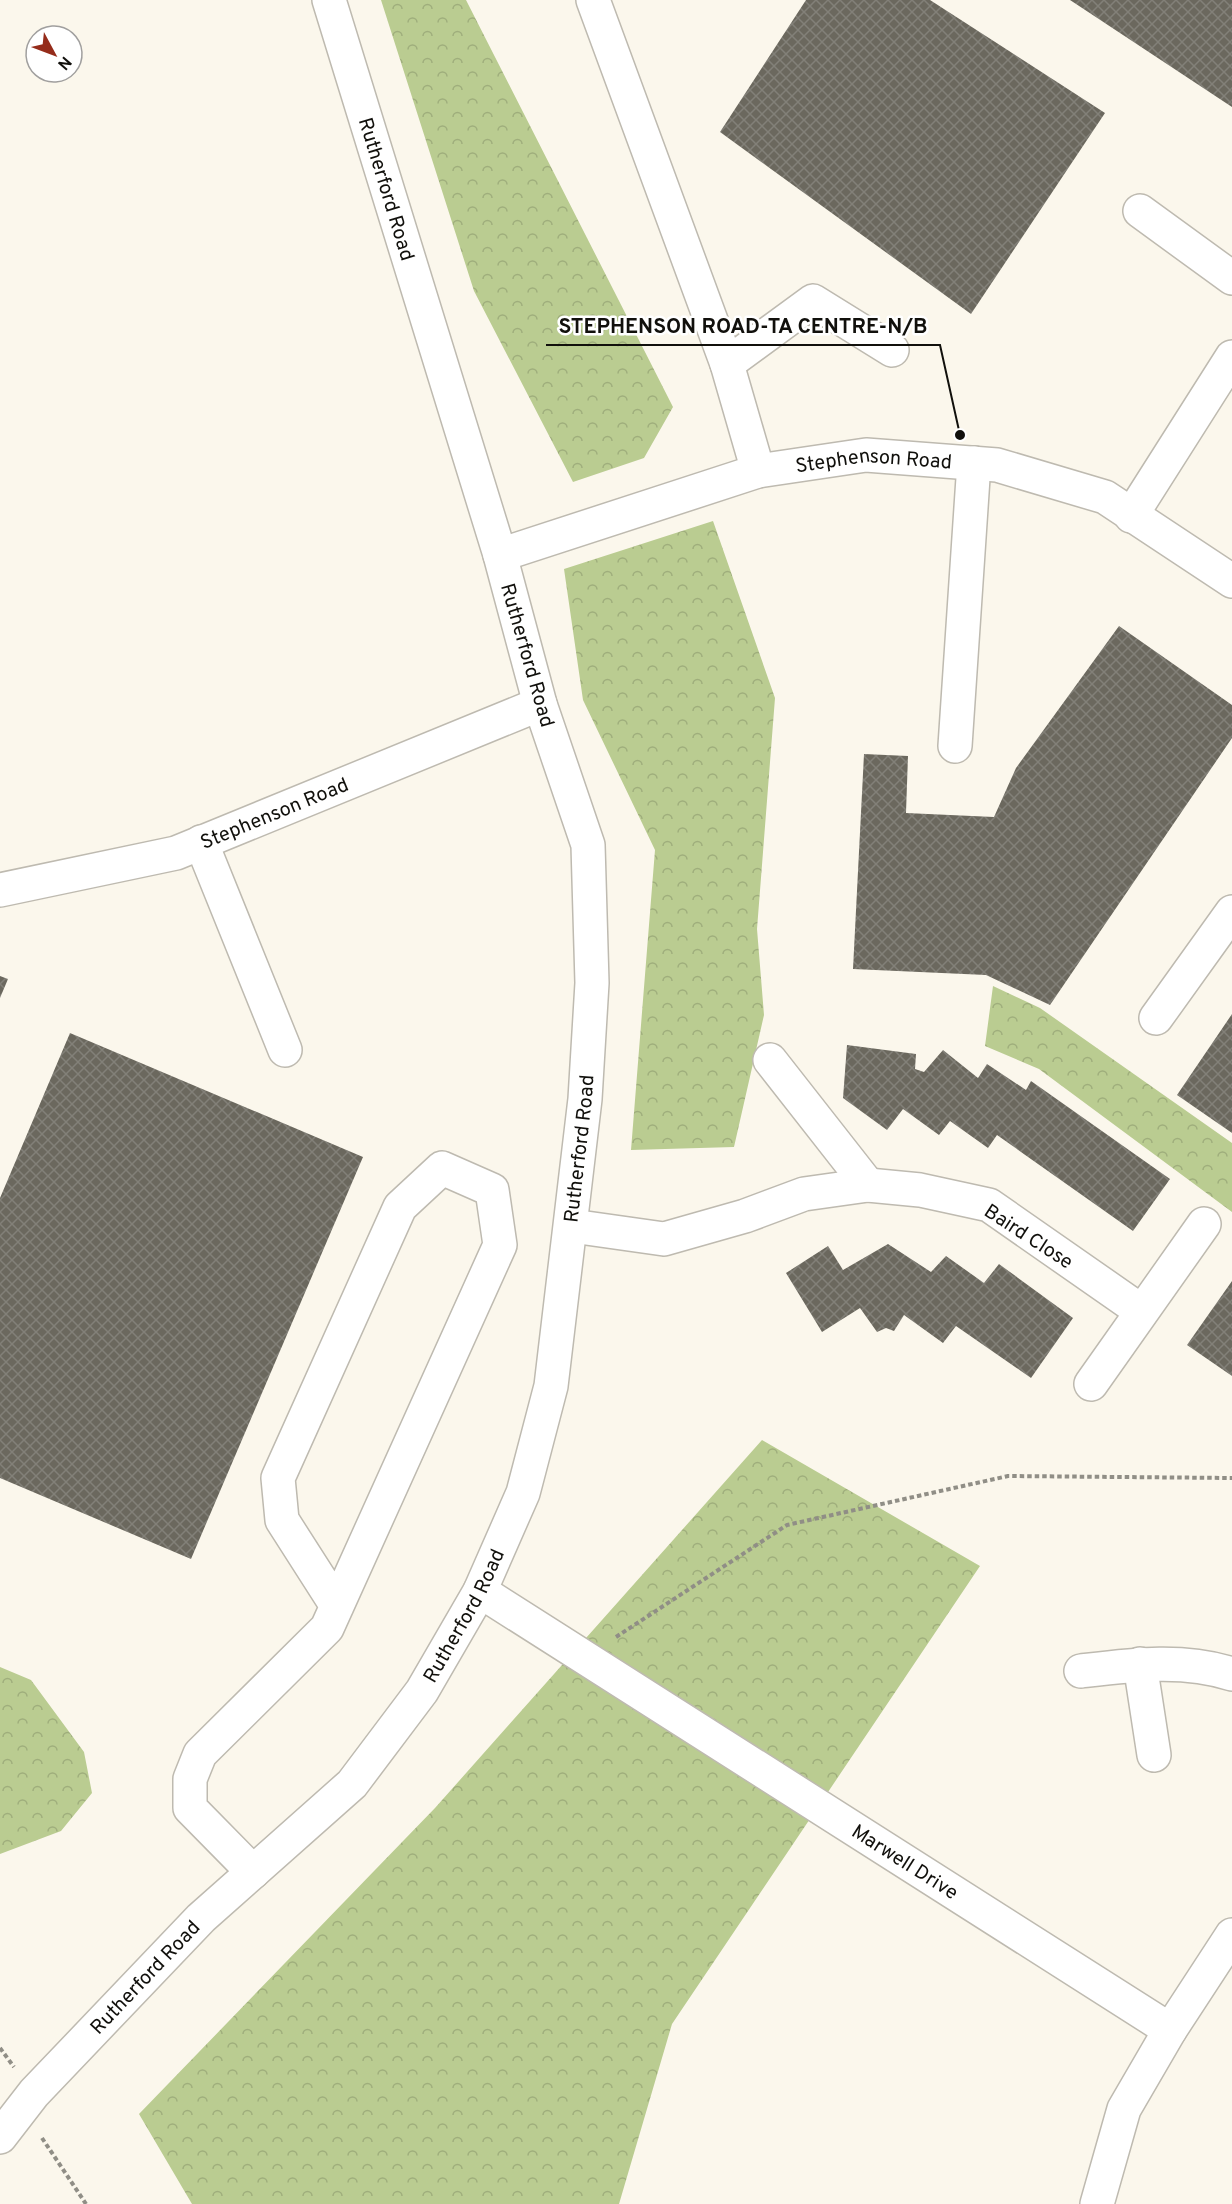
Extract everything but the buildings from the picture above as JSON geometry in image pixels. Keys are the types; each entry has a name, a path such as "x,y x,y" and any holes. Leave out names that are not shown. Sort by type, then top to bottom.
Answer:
{"street":[{"name":"Rutherford Road","path":"0,2137 34,2093 201,1918 352,1784 422,1691 480,1591 523,1493 551,1386 572,1226 585,1099 592,983 588,845 540,704 500,555 329,0"},
{"path":"592,0 728,364 758,471"},
{"path":"1140,211 1232,278"},
{"path":"728,364 813,301 892,350"},
{"path":"1131,516 1232,357"},
{"name":"Stephenson Road","path":"500,555 758,471 866,455 997,465 1105,497 1232,581"},
{"path":"955,746 974,463"},
{"name":"Stephenson Road","path":"0,890 176,853 540,704"},
{"path":"201,842 285,1050"},
{"path":"1156,1018 1232,912"},
{"path":"770,1060 868,1185"},
{"path":"253,1872 190,1808 190,1779 200,1754 327,1628 337,1606 500,1245 492,1190 442,1168 400,1207 278,1478 282,1520 337,1606"},
{"name":"Baird Close","path":"572,1226 664,1239 745,1216 804,1194 868,1185 920,1191 988,1205 1141,1311"},
{"path":"1091,1384 1204,1224"},
{"name":"Marwell Drive","path":"480,1591 1170,2030"},
{"path":"1081,1671 1154,1663 1218,1670 1232,1674"},
{"path":"1140,1664 1154,1755"},
{"path":"1097,2204 1124,2109 1170,2030 1232,1935"}],"path":[{"path":"586,1658 787,1524 1008,1476 1232,1479"}],"green space":[{"path":"381,0 466,0 673,407 644,458 573,482 474,291"},
{"path":"713,521 775,698 757,929 764,1015 734,1147 631,1150 655,850 583,700 564,569"},
{"path":"993,986 1040,1008 1232,1143 1232,1212 1039,1069 985,1046"},
{"path":"762,1440 980,1566 672,2024 619,2204 192,2204 139,2114 435,1808"},
{"path":"0,1667 31,1680 84,1752 92,1793 61,1831 0,1854"}],"place":[{"name":"STEPHENSON ROAD-TA CENTRE-N/B","path":"960,435"}]}
